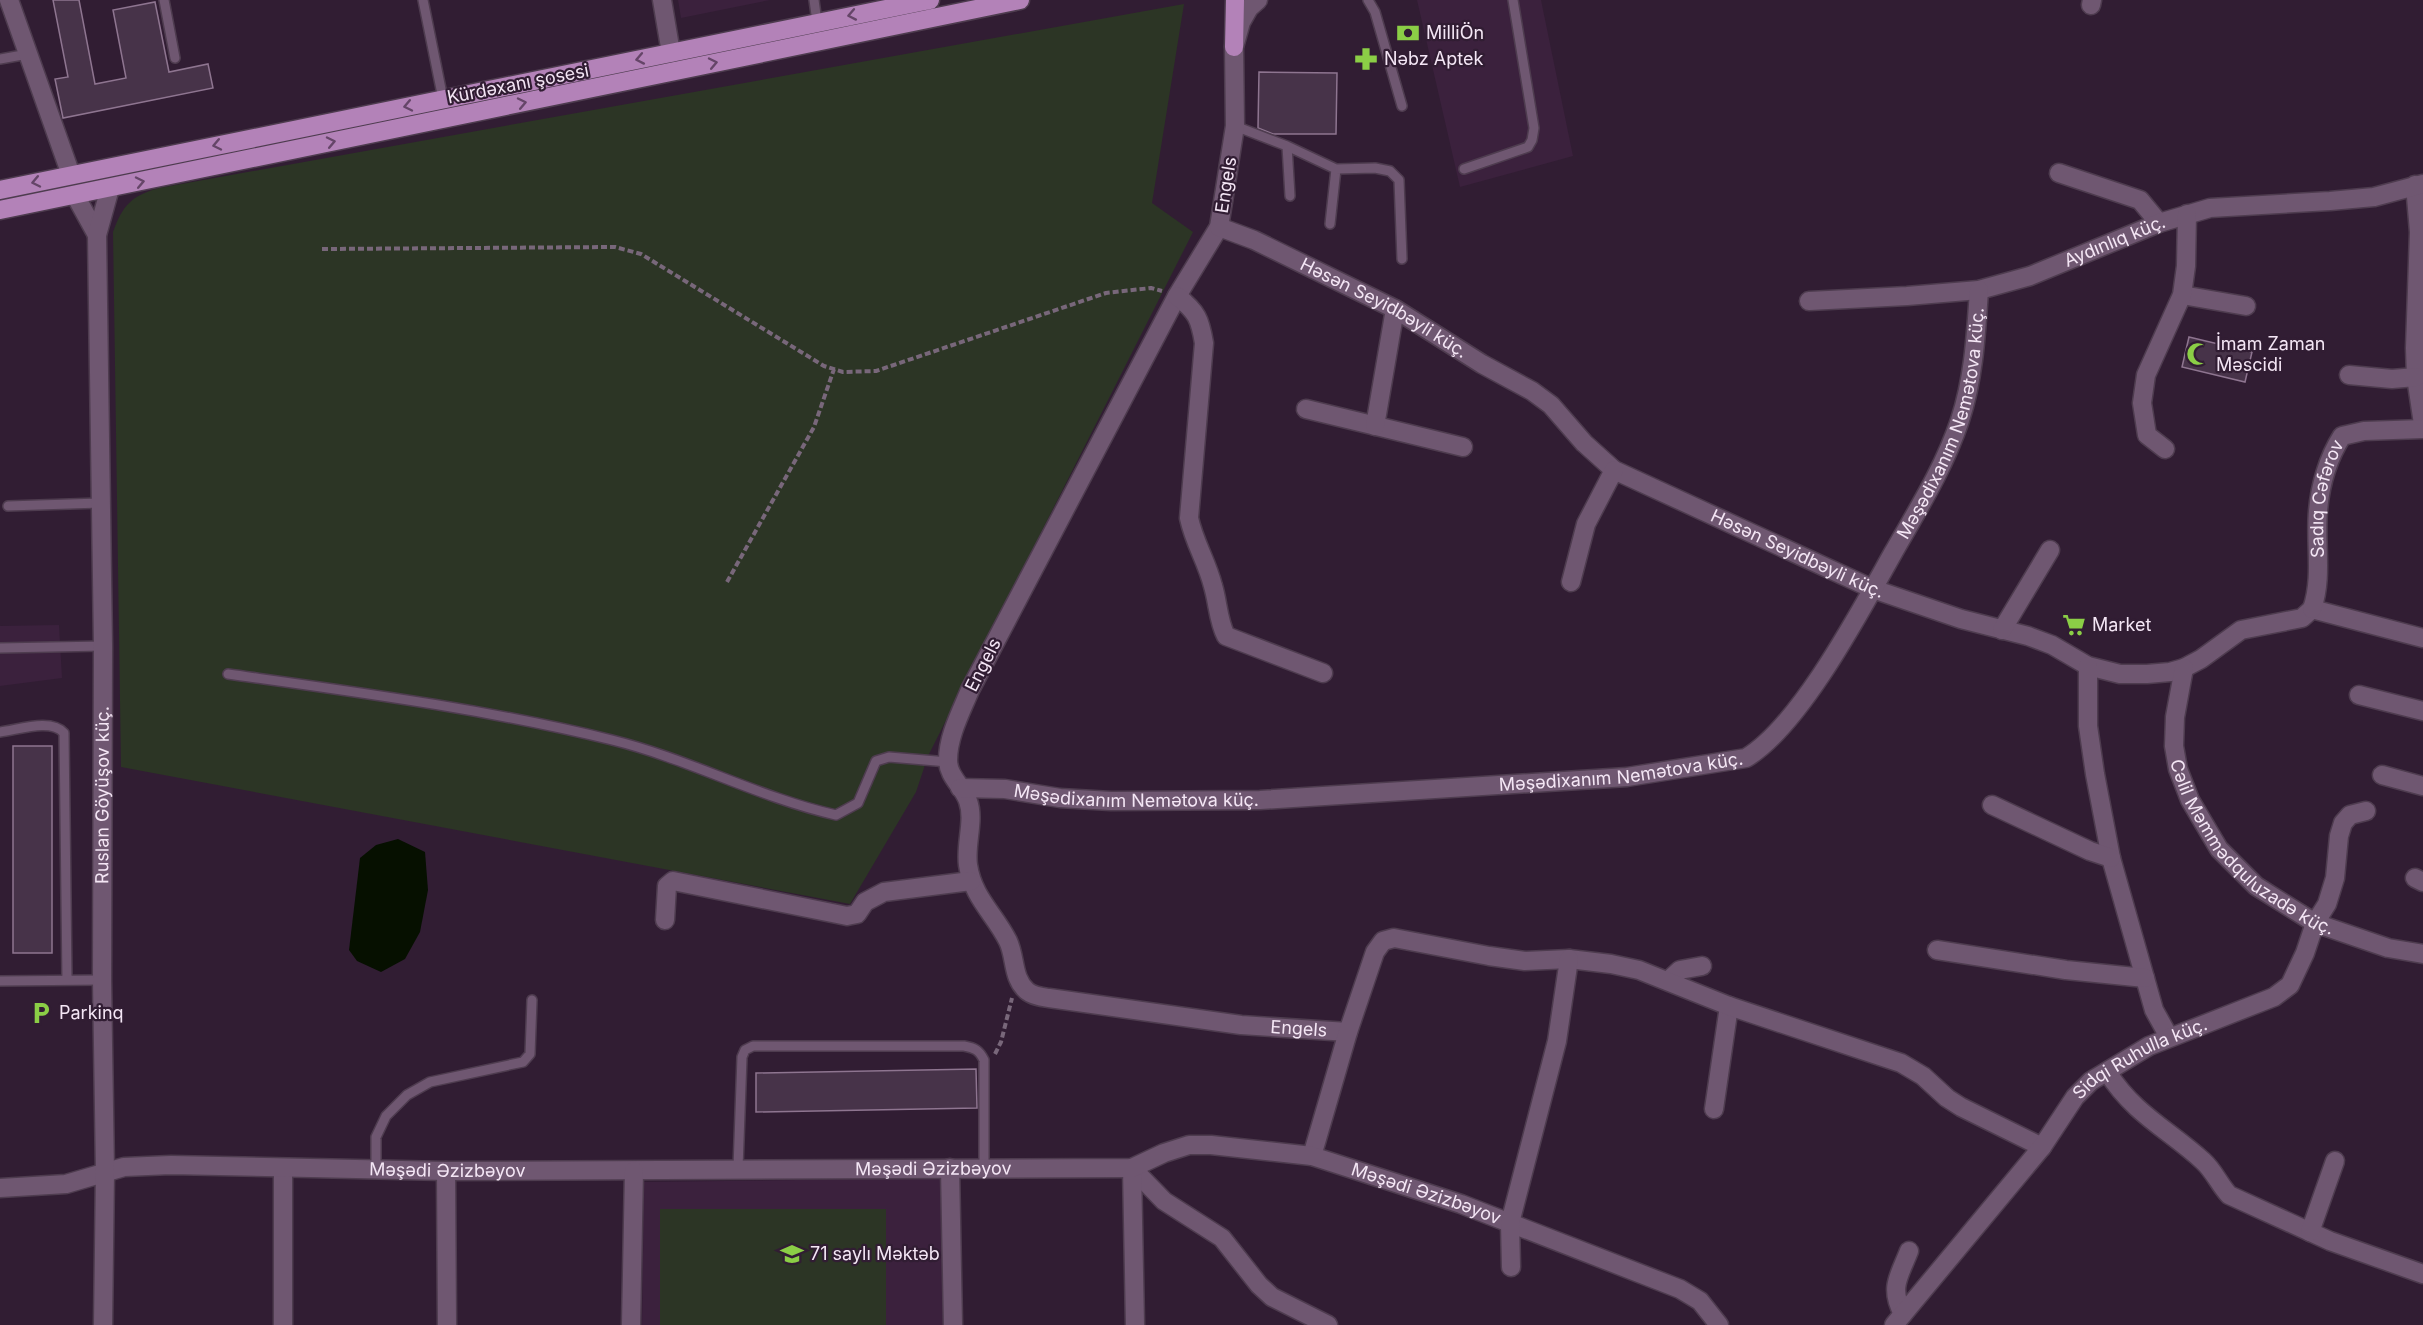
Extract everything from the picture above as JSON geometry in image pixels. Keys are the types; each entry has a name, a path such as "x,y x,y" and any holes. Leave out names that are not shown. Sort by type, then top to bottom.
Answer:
{"main road":[{"name":"Kürdəxanı şosesi","path":"71,175 930,0"},
{"path":"0,210 1020,0"},
{"path":"1234,47 1235,0"},
{"path":"107,167 110,188"},
{"path":"0,190 71,175 75,195"}],"street":[{"path":"662,0 671,53"},
{"name":"Engels","path":"948,762 950,744 970,690 1178,296 1219,227 1235,126 1234,47 1241,22 1249,8 1258,0"},
{"path":"8,10 28,54 71,175"},
{"path":"2059,173 2140,200 2159,223"},
{"path":"2419,184 2416,377 2423,424"},
{"name":"Aydınlıq küç.","path":"1809,301 1979,290 2030,276 2159,223 2210,208 2374,196 2419,184"},
{"path":"97,235 110,188"},
{"path":"75,195 97,235"},
{"path":"2165,449 2147,435 2142,403 2146,375 2182,295 2187,266 2187,214"},
{"name":"Həsən Seyidbəyli küç.","path":"1219,227 1254,240 1395,309 1482,364 1532,391 1551,405 1584,443 1614,470 1873,589 1961,619 2052,645 2088,666 2120,674 2170,672 2201,659 2241,630 2302,618 2312,609"},
{"name":"Ruslan Göyüşov küç.","path":"97,235 103,646 102,980 105,1172 103,1325"},
{"name":"Məşədixanım Nemətova küç.","path":"960,788 1005,789 1060,798 1111,801 1260,800 1627,777 1746,758 1762,748 1807,694 1873,589 1936,481 1957,428 1973,366 1979,290"},
{"path":"2182,295 2246,306"},
{"path":"1178,296 1192,308 1200,320 1204,343 1190,518 1193,535 1213,584 1222,628 1226,636 1323,672"},
{"path":"1375,426 1395,309"},
{"path":"2349,375 2392,379 2416,377"},
{"path":"1306,409 1463,447"},
{"name":"Sadıq Cəfərov","path":"2312,609 2318,592 2318,510 2331,453 2342,436 2364,431 2423,429"},
{"path":"1571,582 1586,524 1614,470"},
{"path":"2002,630 2050,550"},
{"path":"2312,609 2423,638"},
{"path":"2088,666 2088,726 2111,858 2154,1010 2169,1037"},
{"name":"Cəlil Məmmədquluzadə küç.","path":"2184,668 2175,717 2174,746 2178,769 2190,800 2219,849 2256,886 2315,923 2388,948 2423,954"},
{"path":"2359,695 2423,711"},
{"path":"948,762 952,777 968,801 968,861 971,881 979,898 1008,942 1016,976 1021,982"},
{"path":"2382,775 2423,786"},
{"path":"1992,805 2090,851 2111,858"},
{"name":"Sidqi Ruhulla küç.","path":"1898,1319 2042,1147 2075,1097 2091,1081 2108,1073 2149,1046 2274,997 2290,985 2305,953 2315,923 2327,904 2335,878 2339,836 2343,823 2350,815 2366,811"},
{"path":"664,921 667,886 673,882 847,916 858,914 865,902 884,892 971,881"},
{"path":"1312,1156 1348,1032 1375,952 1383,941 1394,938 1525,961 1569,959 1639,970 1729,1006 1901,1063 1923,1076 1947,1098 1961,1107 2042,1147"},
{"path":"1937,950 2066,970 2145,978"},
{"path":"1511,1267 1510,1222 1557,1041 1569,959"},
{"path":"1668,981 1680,970 1702,966"},
{"name":"Engels","path":"1021,982 1026,991 1049,998 1241,1025 1348,1032"},
{"path":"1714,1109 1729,1006"},
{"path":"2108,1073 2120,1092 2138,1110 2212,1170 2220,1186 2229,1195 2310,1232 2423,1274"},
{"name":"Məşədi Əzizbəyov","path":"0,1188 66,1184 105,1172 139,1166 376,1171 1132,1168 1164,1153 1189,1145 1211,1145 1312,1156 1510,1222 1680,1289 1700,1301 1719,1325"},
{"path":"2310,1232 2335,1161"},
{"path":"283,1168 283,1325"},
{"path":"950,1168 953,1325"},
{"path":"1132,1168 1135,1325"},
{"path":"1132,1168 1164,1201 1222,1238 1259,1285 1272,1297 1328,1325"},
{"path":"446,1171 447,1325"},
{"path":"631,1325 634,1171"},
{"path":"1898,1319 1894,1297 1896,1284 1909,1251"}],"lane":[{"path":"164,0 175,58"},
{"path":"423,0 443,99"},
{"path":"814,0 817,22"},
{"path":"1368,0 1375,12 1402,106"},
{"path":"1464,169 1528,147 1532,140 1534,128 1513,0"},
{"path":"0,59 28,54"},
{"path":"1235,126 1335,168 1375,168 1390,171 1399,180 1402,259"},
{"path":"1287,146 1290,196"},
{"path":"1330,224 1335,168"},
{"path":"8,506 100,503"},
{"path":"0,648 103,646"},
{"path":"228,674 423,702 613,741 678,760 811,810 836,815 858,803 876,762 889,757 948,762"},
{"path":"0,732 50,725 59,726 64,733 67,980"},
{"path":"0,981 102,980"},
{"path":"376,1171 376,1137 386,1116 407,1095 430,1082 523,1062 530,1054 532,1000"},
{"path":"738,1168 742,1057 745,1050 753,1046 964,1046 975,1048 984,1060 984,1168"}],"path":[{"path":"322,249 615,247 641,254 824,366 843,372 876,371 1106,293 1151,288 1178,296"},
{"path":"727,582 814,427 834,369"},
{"path":"984,1060 998,1049 1009,1005 1021,982"}],"shaded area":[{"path":"678,0 770,0 681,18"},
{"path":"1417,0 1541,0 1573,156 1460,187"},
{"path":"59,625 62,678 0,686 0,626"},
{"path":"398,839 425,852 428,890 420,932 405,959 381,972 357,961 349,950 360,858 376,845"},
{"name":"71 saylı Məktəb","path":"941,1178 943,1325 642,1325 644,1182"}],"green space":[{"path":"1184,4 1152,203 1193,232 928,756 916,792 850,904 121,767 113,232 120,215 135,198 159,188"},
{"name":"71 saylı Məktəb","path":"660,1209 886,1209 886,1325 660,1325"}],"building":[{"path":"53,0 79,0 95,84 126,78 113,10 155,2 169,72 208,64 213,88 63,118 55,79 68,77"},
{"path":"1259,72 1337,73 1336,134 1273,134 1258,128"},
{"path":"2189,337 2252,352 2245,382 2182,367"},
{"path":"13,746 52,746 52,953 13,953"},
{"path":"976,1069 977,1108 756,1112 756,1073"}],"place":[{"name":"MilliÖn","path":"1408,33"},
{"name":"Nəbz Aptek","path":"1366,59"},
{"name":"İmam Zaman Məscidi","path":"2198,354"},
{"name":"Market","path":"2074,625"},
{"name":"Parkinq","path":"41,1013"},
{"name":"71 saylı Məktəb","path":"792,1254"}]}
